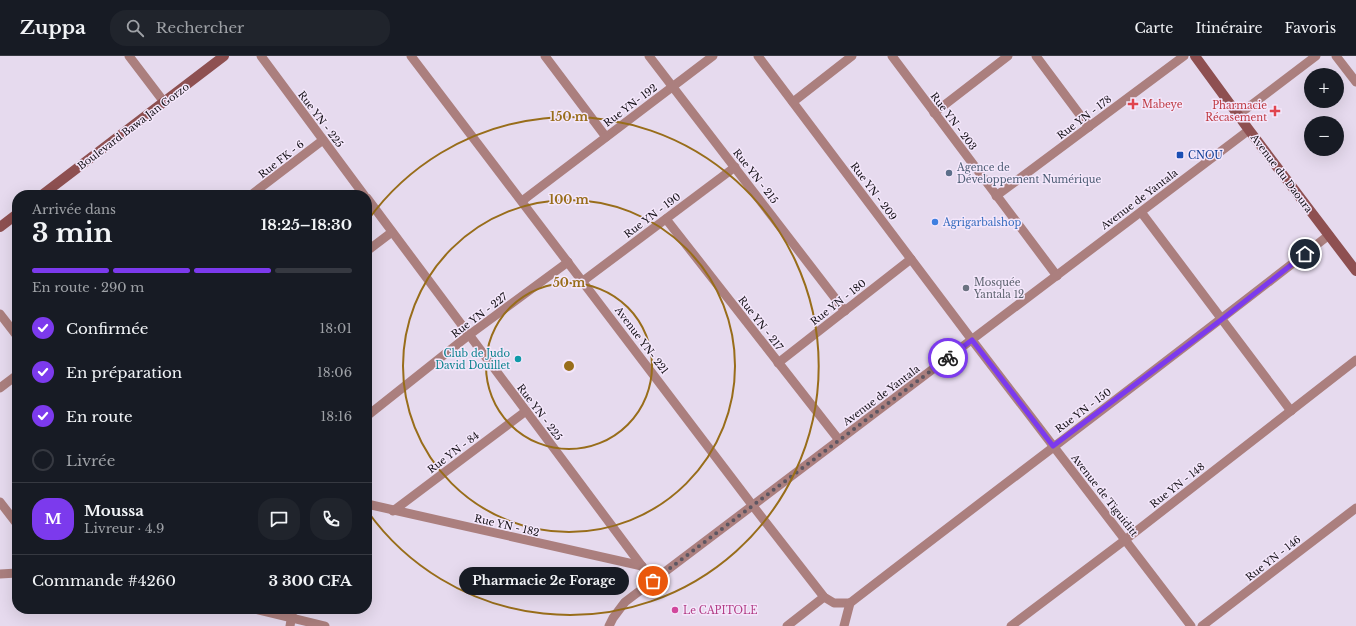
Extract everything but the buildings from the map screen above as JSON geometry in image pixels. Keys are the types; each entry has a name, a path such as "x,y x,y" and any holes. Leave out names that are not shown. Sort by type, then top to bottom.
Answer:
{"street":[{"path":"128,56 164,102"},
{"name":"Boulevard Bawa Jan Gorzo","path":"49,190 224,56"},
{"name":"Rue YN - 225","path":"261,56 360,190"},
{"path":"545,56 606,137"},
{"name":"Rue YN - 215","path":"649,56 845,311"},
{"name":"Rue YN- 192","path":"522,201 713,56"},
{"name":"Rue YN - 209","path":"758,56 972,340"},
{"path":"793,102 852,56"},
{"name":"Rue YN - 203","path":"892,56 1057,276"},
{"path":"934,113 1008,56"},
{"path":"1036,56 1089,127"},
{"name":"Rue YN - 178","path":"996,196 1184,56"},
{"name":"Avenue du Daoura","path":"1195,56 1356,271"},
{"path":"1238,115 1316,56"},
{"path":"1336,56 1356,82"},
{"name":"Avenue YN- 221","path":"413,57 753,506 824,597"},
{"name":"Avenue de Yantala","path":"609,626 625,602 1249,130"},
{"name":"Rue FK - 6","path":"258,190 323,140"},
{"name":"Rue YN - 190","path":"583,281 735,167"},
{"name":"Rue YN - 225","path":"372,205 653,581"},
{"path":"1141,212 1221,320 1291,410"},
{"path":"0,227 12,218"},
{"name":"Rue YN - 217","path":"666,219 839,440"},
{"path":"372,247 392,232"},
{"name":"Rue YN - 150","path":"850,602 1053,446 1221,320 1329,235"},
{"name":"Rue YN - 180","path":"778,363 911,259"},
{"name":"Rue YN - 227","path":"372,412 470,335 568,262"},
{"path":"0,314 12,330"},
{"name":"Avenue de Tiguiditt","path":"972,340 1191,626"},
{"name":"Rue YN - 148","path":"1011,626 1125,540 1356,360"},
{"path":"0,388 12,379"},
{"name":"Rue YN - 84","path":"393,511 526,411"},
{"path":"0,502 12,516"},
{"name":"Rue YN - 182","path":"372,505 642,566"},
{"name":"Rue YN - 146","path":"1202,626 1356,508"},
{"path":"0,574 12,573"},
{"path":"787,626 824,597 834,603 850,602 844,626"},
{"path":"275,614 325,626"}],"way so far":[{"path":"653,581 948,358"}],"place":[{"name":"Mabeye","path":"1133,104"},
{"name":"Pharmacie Récasement","path":"1275,111"},
{"name":"CNOU","path":"1180,155"},
{"name":"Agence de Développement Numérique","path":"949,173"},
{"name":"Agrigarbalshop","path":"935,222"},
{"name":"Mosquée Yantala 12","path":"966,288"},
{"name":"Club de Judo David Douillet","path":"518,359"},
{"name":"Pharmacie 2e Forage","path":"653,581"},
{"name":"Le CAPITOLE","path":"675,610"}],"route":[{"path":"948,358 972,340 1053,446 1221,320 1305,254"}]}
